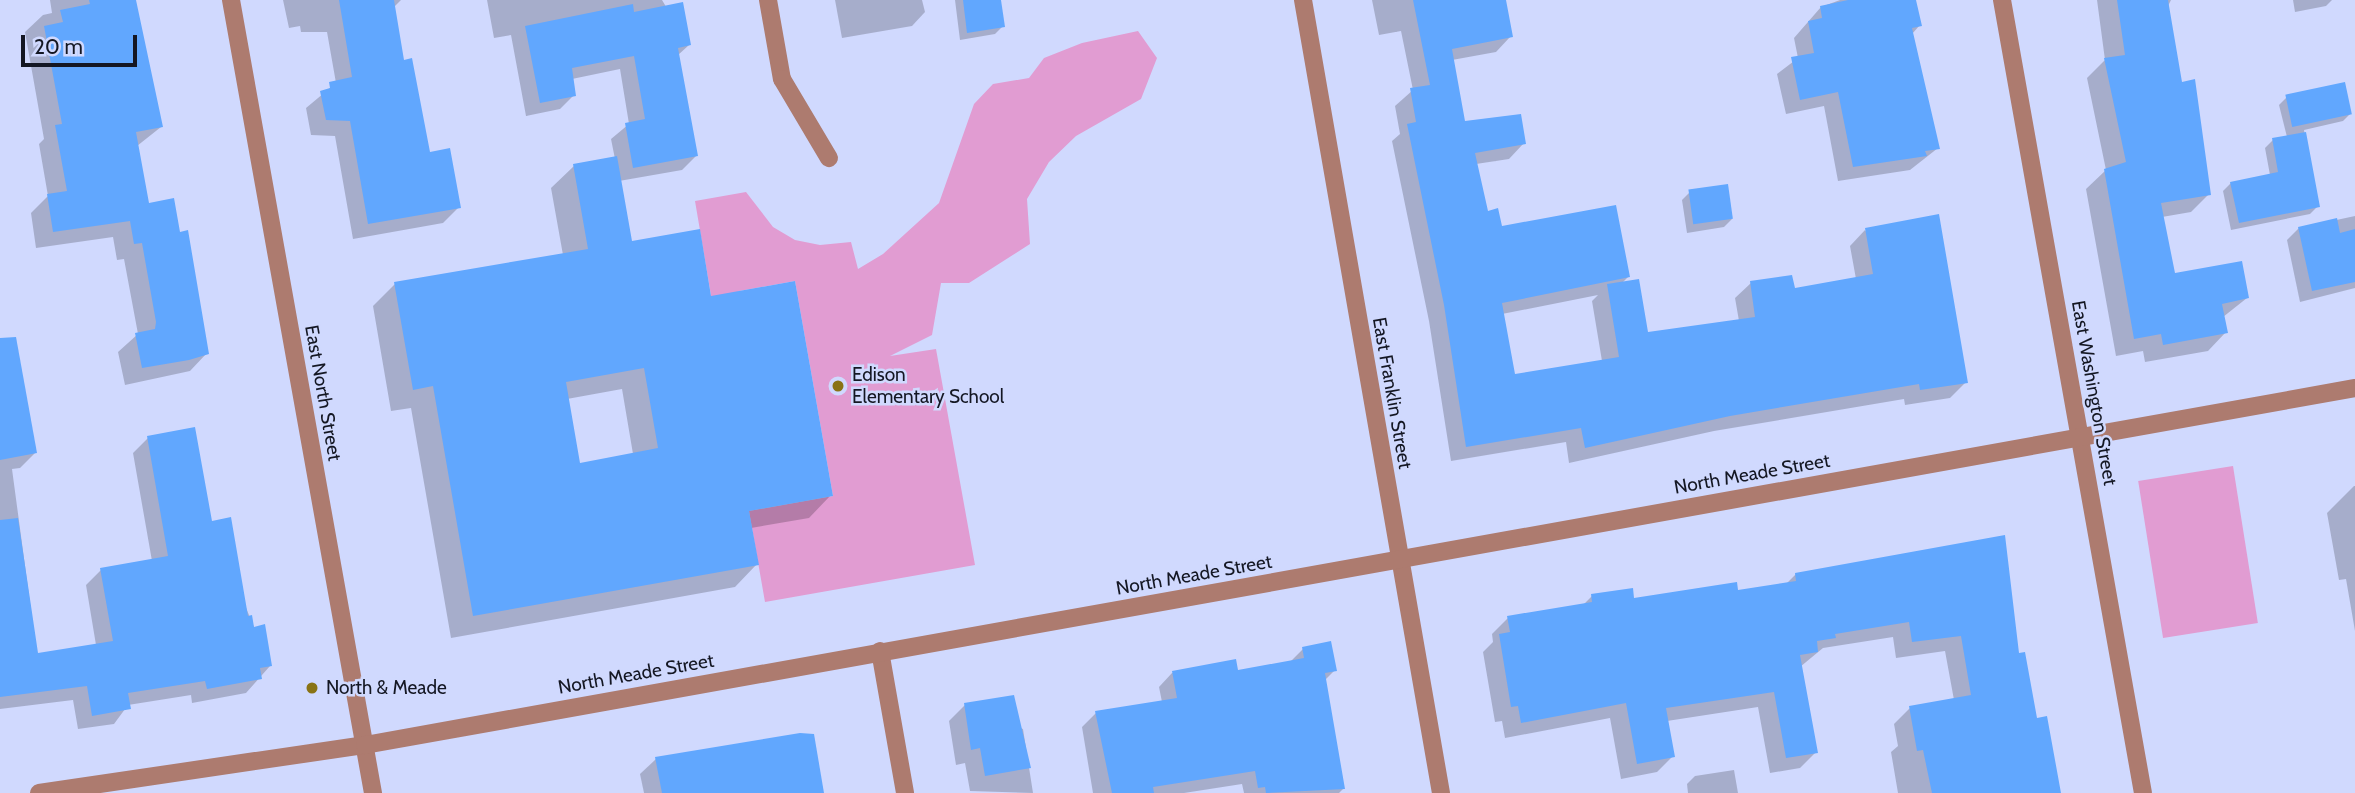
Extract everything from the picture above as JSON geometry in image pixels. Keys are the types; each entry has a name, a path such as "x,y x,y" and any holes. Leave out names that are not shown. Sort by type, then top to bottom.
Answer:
{"street":[{"name":"East North Street","path":"231,0 373,793"},
{"path":"768,0 782,79 829,158"},
{"name":"East Franklin Street","path":"1303,0 1441,793"},
{"name":"East Washington Street","path":"2002,0 2143,793"},
{"name":"North Meade Street","path":"39,793 366,745 880,651 1400,561 2080,435 2355,388"},
{"path":"880,651 905,793"}],"shaded area":[{"path":"1138,31 1157,58 1141,99 1076,136 1049,162 1027,199 1030,244 969,283 941,283 932,335 890,356 936,349 975,565 765,602 749,511 833,496 795,281 739,291 714,313 695,201 746,192 773,227 795,240 820,245 851,242 858,269 883,254 939,203 974,104 993,84 1029,78 1044,58 1082,43"},
{"path":"2233,466 2258,623 2163,638 2138,481"}],"building":[{"path":"89,0 136,0 163,127 136,132 149,203 174,198 180,232 188,230 209,354 142,368 135,333 155,329 156,322 142,243 134,244 130,221 53,232 47,194 67,191 55,125 62,124 44,26 63,22 60,10 90,4"},
{"path":"339,0 394,0 404,60 412,58 430,152 450,148 461,208 368,224 350,121 326,120 320,91 330,88 329,82 352,77"},
{"path":"963,0 1001,0 1005,27 967,33"},
{"path":"1413,0 1506,0 1513,37 1452,49 1465,121 1521,114 1526,144 1475,153 1488,211 1498,208 1502,226 1616,205 1630,277 1502,303 1515,374 1619,357 1607,284 1639,279 1648,332 1755,317 1750,281 1792,275 1795,288 1873,274 1865,228 1939,214 1968,383 1920,390 1919,384 1730,416 1585,448 1581,428 1466,447 1444,305 1407,124 1416,122 1410,88 1430,85"},
{"path":"1848,0 1916,0 1922,26 1912,28 1940,149 1925,151 1927,156 1853,167 1838,92 1800,100 1791,57 1814,53 1808,21 1822,18 1820,6"},
{"path":"2117,0 2168,0 2182,82 2195,79 2211,195 2161,203 2175,273 2242,261 2249,298 2222,304 2228,333 2163,345 2161,334 2134,339 2104,169 2126,162 2104,58 2125,55"},
{"path":"683,2 691,45 678,48 698,156 633,168 625,123 645,119 634,56 572,68 576,96 540,103 525,26 633,4 634,12"},
{"path":"2345,82 2352,114 2292,127 2285,95"},
{"path":"2306,132 2320,207 2239,223 2230,182 2278,172 2272,138"},
{"path":"617,156 632,241 700,229 711,296 795,281 833,496 749,511 759,565 473,616 433,386 413,390 394,282 588,249 573,164","holes":["644,368 658,448 580,463 566,382"]},
{"path":"1728,184 1733,219 1693,224 1688,190"},
{"path":"2337,218 2340,233 2355,229 2355,282 2312,291 2298,227"},
{"path":"16,337 37,453 0,460 0,338"},
{"path":"195,427 212,521 231,517 248,616 252,615 254,627 265,624 272,666 260,668 262,679 207,689 205,681 128,693 131,709 92,716 87,686 0,697 0,520 18,518 38,653 113,641 100,568 168,556 147,436"},
{"path":"2005,535 2019,653 2025,652 2037,718 2047,716 2061,793 1932,793 1923,750 1917,751 1909,706 1971,695 1961,636 1912,642 1909,622 1835,634 1836,638 1817,641 1818,652 1800,655 1818,753 1786,758 1774,692 1666,708 1675,757 1637,764 1626,703 1521,723 1518,706 1511,707 1499,634 1510,632 1507,616 1592,602 1591,594 1633,588 1634,598 1737,582 1738,590 1796,581 1795,573"},
{"path":"1331,641 1337,671 1325,673 1345,789 1266,793 1265,787 1258,788 1255,771 1153,787 1154,793 1112,793 1095,711 1177,698 1172,671 1236,659 1238,670 1304,658 1302,647"},
{"path":"1014,695 1031,768 985,776 980,748 971,750 964,703"},
{"path":"800,733 814,734 824,793 662,793 655,757"}],"place":[{"name":"Edison Elementary School","path":"838,386"},
{"name":"North & Meade","path":"312,688"}]}
